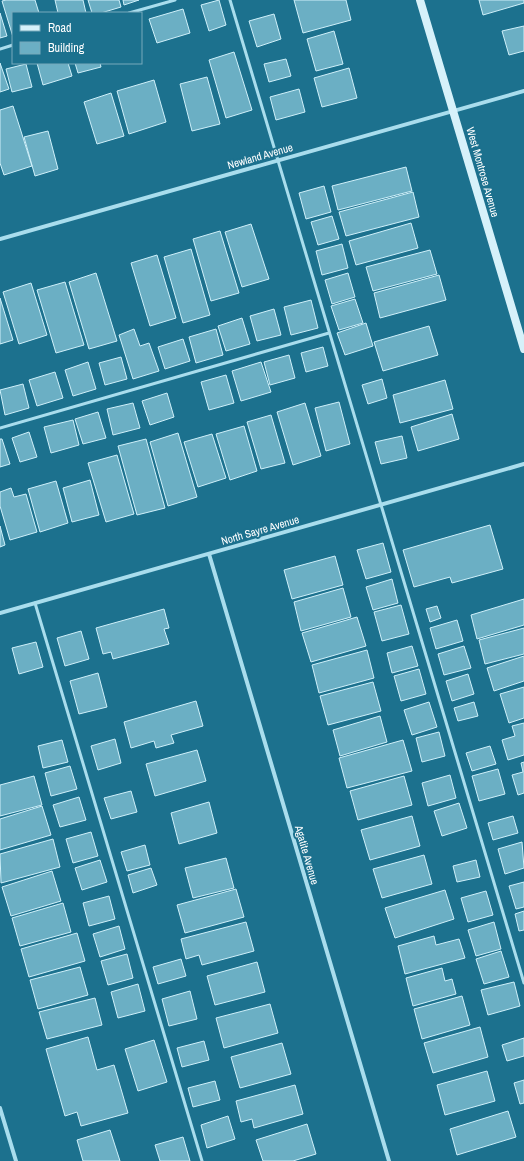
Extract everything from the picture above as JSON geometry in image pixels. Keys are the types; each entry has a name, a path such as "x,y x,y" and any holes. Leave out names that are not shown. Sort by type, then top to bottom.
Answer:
{"street":[{"name":"West Montrose Avenue","path":"420,0 524,349"},
{"name":"Newland Avenue","path":"0,239 524,91"},
{"name":"North Sayre Avenue","path":"0,613 524,464"},
{"name":"Agatite Avenue","path":"209,554 389,1161"},
{"path":"0,1108 16,1161"}],"lane":[{"path":"133,12 175,0"},
{"path":"230,0 524,983"},
{"path":"0,49 12,45"},
{"path":"0,428 330,333"},
{"path":"35,603 202,1161"}],"building":[{"path":"35,0 39,12 12,12 12,34 2,1"},
{"path":"55,0 83,0 86,12 58,12"},
{"path":"88,0 119,0 121,7 104,12 92,12"},
{"path":"123,0 139,0 124,5"},
{"path":"219,0 226,25 209,31 201,5"},
{"path":"294,0 346,0 351,20 303,33"},
{"path":"479,0 524,0 524,3 483,15"},
{"path":"183,9 190,33 157,43 149,19"},
{"path":"0,13 7,36 0,38"},
{"path":"274,14 281,39 257,47 249,21"},
{"path":"524,26 524,51 509,55 502,31"},
{"path":"334,31 343,64 316,71 307,39"},
{"path":"234,52 252,110 226,118 209,60"},
{"path":"286,59 291,76 269,82 264,64"},
{"path":"0,63 9,89 0,92"},
{"path":"26,64 32,87 12,92 6,69"},
{"path":"37,64 68,64 72,76 43,85"},
{"path":"75,64 100,64 101,67 78,73"},
{"path":"349,68 357,98 322,107 314,78"},
{"path":"207,77 220,124 192,131 180,84"},
{"path":"154,80 166,122 129,134 117,91"},
{"path":"299,89 305,112 276,120 270,97"},
{"path":"111,93 124,136 97,144 84,102"},
{"path":"13,106 32,166 4,175 0,163 0,110"},
{"path":"48,131 58,169 35,176 24,137"},
{"path":"406,167 412,191 338,210 332,186"},
{"path":"324,186 331,212 306,219 299,193"},
{"path":"413,192 419,217 346,236 339,212"},
{"path":"332,216 339,239 318,245 311,222"},
{"path":"411,223 418,248 356,265 349,241"},
{"path":"251,224 269,279 242,287 225,232"},
{"path":"220,231 239,293 211,301 193,239"},
{"path":"342,244 348,268 322,275 316,251"},
{"path":"191,249 210,315 183,323 164,257"},
{"path":"430,250 437,274 373,291 366,267"},
{"path":"157,255 176,318 150,326 131,263"},
{"path":"96,273 117,341 89,349 69,282"},
{"path":"348,273 355,297 332,304 325,280"},
{"path":"439,275 446,300 380,318 374,293"},
{"path":"65,282 84,345 56,353 37,290"},
{"path":"31,283 47,335 19,344 3,292"},
{"path":"0,298 13,340 0,344"},
{"path":"355,299 363,323 339,330 331,306"},
{"path":"311,300 318,328 291,335 284,307"},
{"path":"274,309 281,335 257,341 250,316"},
{"path":"242,318 250,344 226,351 218,326"},
{"path":"366,323 373,346 345,355 337,333"},
{"path":"429,326 438,355 383,371 374,342"},
{"path":"134,329 140,346 149,343 159,371 133,379 119,335"},
{"path":"216,329 223,355 196,363 189,337"},
{"path":"183,339 190,361 165,369 158,347"},
{"path":"323,347 328,366 306,372 301,353"},
{"path":"289,355 295,378 270,385 264,362"},
{"path":"121,357 127,379 105,385 99,363"},
{"path":"88,362 96,389 73,396 65,370"},
{"path":"261,362 271,392 241,401 232,371"},
{"path":"55,372 63,398 37,406 29,380"},
{"path":"226,375 234,403 209,410 201,382"},
{"path":"382,379 387,398 368,404 362,385"},
{"path":"445,380 453,409 400,423 393,395"},
{"path":"23,384 29,408 5,415 0,390"},
{"path":"167,393 174,417 150,425 142,401"},
{"path":"339,402 350,444 326,451 315,408"},
{"path":"133,403 140,428 113,435 107,409"},
{"path":"305,403 321,456 293,465 277,412"},
{"path":"98,412 106,438 83,444 75,419"},
{"path":"452,414 459,439 418,451 411,427"},
{"path":"271,415 285,463 261,469 247,422"},
{"path":"73,420 79,445 51,453 44,427"},
{"path":"244,426 257,471 230,480 216,434"},
{"path":"29,432 37,457 20,462 12,438"},
{"path":"178,433 197,497 168,506 150,442"},
{"path":"212,434 226,478 198,487 184,442"},
{"path":"402,436 407,458 381,464 375,442"},
{"path":"0,439 2,439 10,464 0,467"},
{"path":"146,439 165,508 137,515 118,446"},
{"path":"117,455 134,514 106,522 88,463"},
{"path":"90,480 99,515 72,522 63,488"},
{"path":"56,481 68,523 40,532 28,489"},
{"path":"11,488 14,497 26,494 37,532 10,540 0,506 0,492"},
{"path":"490,525 503,569 452,583 450,577 414,587 403,550"},
{"path":"0,526 5,545 0,547"},
{"path":"383,543 391,572 366,579 357,550"},
{"path":"335,556 343,585 292,599 284,570"},
{"path":"392,579 398,603 373,610 366,587"},
{"path":"343,588 351,617 301,631 294,602"},
{"path":"524,599 524,625 477,639 471,615"},
{"path":"401,605 409,634 382,641 374,612"},
{"path":"437,606 441,618 430,622 426,609"},
{"path":"164,609 169,628 164,629 169,644 113,659 111,652 103,654 96,628"},
{"path":"357,617 366,646 311,662 302,633"},
{"path":"457,620 463,641 436,649 430,628"},
{"path":"524,628 524,654 485,664 479,640"},
{"path":"81,631 89,659 65,666 57,638"},
{"path":"36,642 43,667 19,674 12,648"},
{"path":"412,646 418,666 392,673 387,653"},
{"path":"464,646 471,668 444,675 438,654"},
{"path":"367,650 374,678 319,693 312,665"},
{"path":"524,656 524,681 494,691 487,668"},
{"path":"419,669 426,694 401,701 394,676"},
{"path":"98,673 107,707 79,714 70,681"},
{"path":"468,674 474,694 452,701 446,681"},
{"path":"373,682 381,711 328,725 320,696"},
{"path":"524,687 524,718 509,723 500,694"},
{"path":"196,701 203,726 171,735 174,743 156,748 154,741 131,748 124,722"},
{"path":"429,702 437,727 412,735 404,710"},
{"path":"474,702 478,716 458,721 454,708"},
{"path":"380,716 387,742 340,756 333,730"},
{"path":"524,723 524,755 508,760 502,740 515,736 512,726"},
{"path":"439,732 445,756 422,762 416,738"},
{"path":"115,739 121,763 98,770 91,746"},
{"path":"62,740 68,762 43,768 38,746"},
{"path":"403,740 412,771 347,788 339,758"},
{"path":"490,746 496,764 472,771 466,753"},
{"path":"197,750 206,781 155,796 146,764"},
{"path":"524,762 524,793 518,795 512,775 523,772 521,763"},
{"path":"70,766 77,789 51,796 45,773"},
{"path":"498,769 505,794 479,801 472,776"},
{"path":"450,775 456,798 428,806 422,783"},
{"path":"34,776 42,805 0,816 0,785"},
{"path":"404,776 412,805 358,820 350,791"},
{"path":"131,791 137,812 111,819 104,798"},
{"path":"79,797 86,820 60,827 53,805"},
{"path":"209,802 217,833 179,844 171,813"},
{"path":"459,803 467,828 442,836 434,811"},
{"path":"42,806 51,835 0,850 0,819"},
{"path":"412,816 420,846 370,860 361,830"},
{"path":"513,816 518,833 493,840 488,823"},
{"path":"91,832 98,856 73,863 66,839"},
{"path":"53,839 60,867 1,883 0,854"},
{"path":"522,842 524,868 505,874 498,849"},
{"path":"145,845 150,865 127,871 121,852"},
{"path":"424,855 432,884 382,898 373,869"},
{"path":"226,858 234,888 193,898 185,868"},
{"path":"100,860 107,882 82,890 75,868"},
{"path":"476,860 480,877 457,882 453,866"},
{"path":"151,868 157,885 133,893 128,875"},
{"path":"52,871 61,901 11,916 2,887"},
{"path":"524,882 524,907 516,909 509,886"},
{"path":"236,889 244,917 185,933 177,905"},
{"path":"445,890 454,919 395,938 385,908"},
{"path":"486,891 493,915 468,922 461,898"},
{"path":"109,896 115,919 89,926 83,903"},
{"path":"63,903 71,932 20,946 12,918"},
{"path":"524,911 524,930 519,931 515,914"},
{"path":"246,922 254,951 202,965 199,955 186,959 181,939"},
{"path":"494,922 501,949 476,956 468,930"},
{"path":"119,926 125,949 100,957 93,934"},
{"path":"77,933 85,961 29,977 21,949"},
{"path":"434,936 436,945 459,939 465,958 405,974 398,946"},
{"path":"501,951 509,977 484,984 476,959"},
{"path":"127,954 133,978 108,985 101,961"},
{"path":"181,959 186,976 158,984 153,967"},
{"path":"257,962 265,992 215,1005 207,976"},
{"path":"80,967 88,995 38,1009 30,980"},
{"path":"442,968 445,981 452,979 456,994 413,1006 406,978"},
{"path":"514,982 520,1006 488,1015 481,990"},
{"path":"138,984 145,1011 118,1018 111,992"},
{"path":"190,991 197,1019 169,1026 162,999"},
{"path":"462,996 470,1025 422,1039 414,1009"},
{"path":"95,998 102,1025 47,1039 39,1012"},
{"path":"270,1004 278,1033 224,1048 216,1018"},
{"path":"480,1027 488,1057 433,1073 424,1043"},
{"path":"88,1037 97,1070 114,1065 128,1113 81,1126 77,1112 65,1116 46,1049"},
{"path":"524,1038 524,1056 507,1061 502,1045"},
{"path":"154,1040 167,1082 138,1091 125,1049"},
{"path":"204,1041 209,1060 182,1067 177,1048"},
{"path":"282,1043 291,1074 240,1088 231,1057"},
{"path":"487,1071 495,1101 445,1115 437,1085"},
{"path":"524,1080 524,1103 520,1104 514,1083"},
{"path":"215,1081 220,1100 193,1107 188,1088"},
{"path":"295,1085 303,1114 254,1128 252,1119 241,1122 236,1101"},
{"path":"508,1111 516,1137 457,1155 450,1129"},
{"path":"228,1116 235,1139 207,1148 201,1125"},
{"path":"307,1124 316,1154 293,1161 263,1161 256,1140"},
{"path":"110,1130 120,1161 83,1161 77,1140"},
{"path":"183,1137 190,1161 160,1161 155,1145"}]}
